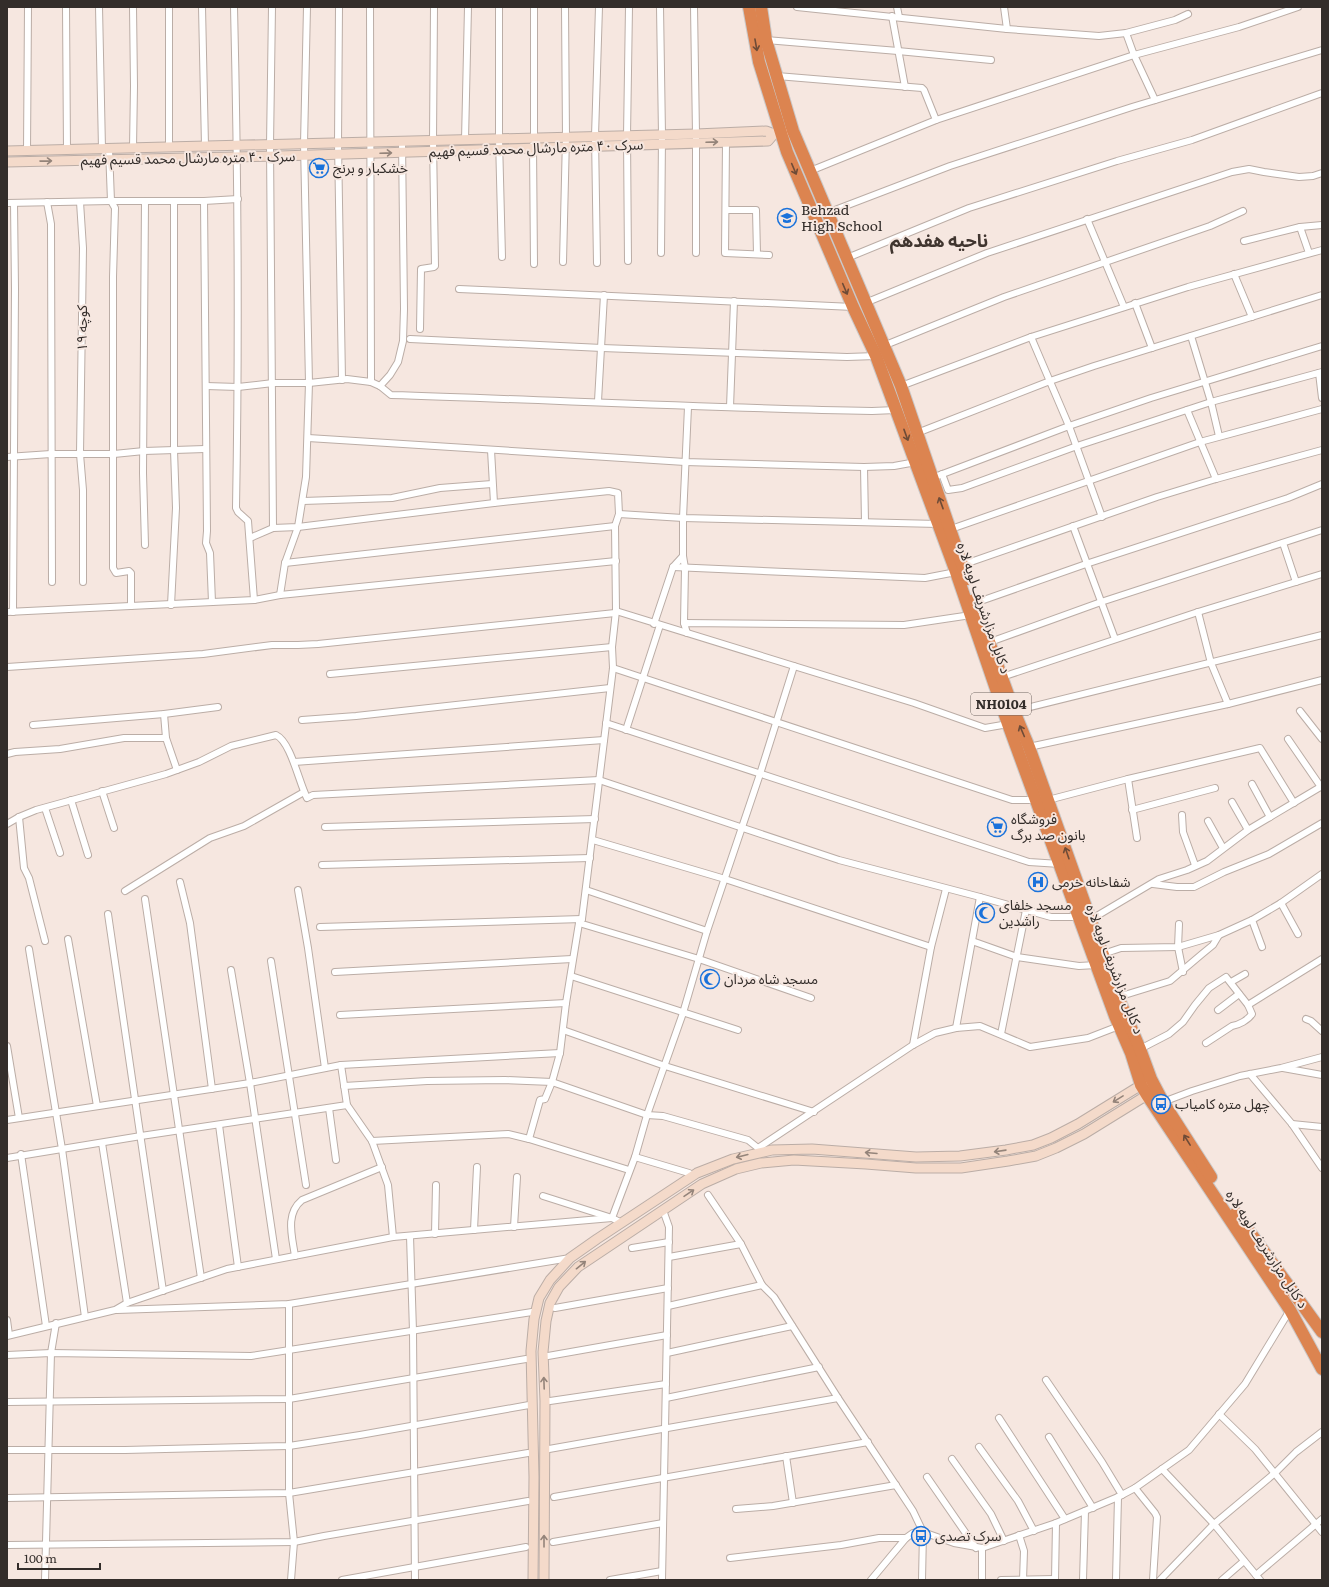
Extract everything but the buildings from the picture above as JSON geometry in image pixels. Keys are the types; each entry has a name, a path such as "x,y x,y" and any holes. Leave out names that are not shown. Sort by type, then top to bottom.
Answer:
{"highway":[{"name":"د کابل مزارشریف لویه لاره","path":"749,7 759,62 783,132 810,171 865,303 882,352 896,410 938,524 975,603 1048,800 1085,919 1096,965 1119,1026 1149,1087 1295,1307 1322,1332"},
{"name":"د کابل مزارشریف لویه لاره","path":"761,7 766,40 776,76 787,152 853,307 882,352 901,386 916,433 937,476 970,615 1008,724 1060,864 1103,954 1118,997 1140,1049 1149,1087 1163,1102 1242,1222 1295,1307 1322,1369"}],"main road":[{"name":"سرک ۴۰ متره مارشال محمد قسیم فهیم","path":"7,151 595,136 627,140 696,138 766,131 783,132"},
{"name":"سرک ۴۰ متره مارشال محمد قسیم فهیم","path":"696,138 726,142 768,141 783,132"},
{"name":"سرک ۴۰ متره مارشال محمد قسیم فهیم","path":"7,162 237,157 595,146 627,140"},
{"path":"533,1580 534,1477 531,1351 534,1319 539,1298 550,1280 570,1258 697,1174 732,1158 758,1150 806,1149 867,1152 916,1157 960,1156 1006,1150 1033,1145 1051,1138 1149,1087"},
{"path":"544,1580 545,1401 543,1352 546,1321 550,1303 559,1287 578,1267 603,1248 702,1184 736,1169 767,1162 806,1160 916,1168 961,1168 1036,1156 1084,1134 1149,1087"},
{"path":"534,1477 545,1477"}],"street":[{"path":"27,151 28,7"},
{"path":"66,7 67,150"},
{"path":"99,7 106,149 110,160 111,201 115,208 112,431 114,454 113,568 116,573 129,571 131,573 131,606"},
{"path":"133,7 133,148"},
{"path":"169,7 169,147"},
{"path":"202,7 205,146"},
{"path":"234,7 238,199 238,387 236,508 238,512 248,521 254,600"},
{"path":"272,7 270,156 273,528"},
{"path":"280,595 285,563 298,527 303,501 308,438 309,383 304,155 307,7"},
{"path":"338,7 338,154 342,380"},
{"path":"370,7 371,382"},
{"path":"420,329 421,268 435,266 433,151 434,7"},
{"path":"465,140 468,7"},
{"path":"499,7 499,149 502,257"},
{"path":"534,7 534,264"},
{"path":"563,262 566,147 565,7"},
{"path":"597,263 595,136 599,7"},
{"path":"628,261 627,140 629,7"},
{"path":"660,7 662,139 661,253"},
{"path":"694,7 696,253"},
{"path":"797,7 1099,36 1126,33 1175,20 1188,14"},
{"path":"897,7 899,17"},
{"path":"1004,7 1007,28"},
{"path":"810,171 936,120 1134,55 1239,27 1298,7"},
{"path":"892,16 905,87"},
{"path":"1126,33 1134,55 1155,100"},
{"path":"766,40 991,60"},
{"path":"827,213 950,166 1155,100 1322,50"},
{"path":"776,76 922,88 936,120"},
{"path":"847,258 969,208 1117,161 1192,140 1322,93"},
{"path":"380,386 390,375 398,362 403,341 402,141"},
{"path":"726,142 725,253 770,255"},
{"path":"865,303 987,253 1232,172 1249,169 1299,177 1322,174"},
{"path":"7,203 111,201 204,202 238,199"},
{"path":"145,201 145,544"},
{"path":"47,202 51,224 52,582"},
{"name":"کوچه ۱۹","path":"80,202 83,248 80,454 83,490 83,582"},
{"path":"171,605 176,508 174,450 174,202"},
{"path":"204,202 206,543 210,553 212,602"},
{"path":"14,203 15,283 10,456 10,612 254,600 280,595 616,561"},
{"path":"726,210 756,210 757,254"},
{"path":"410,340 847,357 882,352 1004,297 1210,226 1243,211"},
{"path":"1087,219 1124,307"},
{"path":"1244,241 1300,227 1322,225"},
{"path":"1300,227 1309,253"},
{"path":"901,386 1031,336 1234,274 1322,250"},
{"path":"1234,274 1252,317"},
{"path":"459,288 734,300 853,307"},
{"path":"598,401 604,295"},
{"path":"916,433 1050,380 1322,295"},
{"path":"730,408 734,300"},
{"path":"1135,304 1152,348"},
{"path":"1031,336 1070,426 1102,517"},
{"path":"1191,336 1220,436"},
{"path":"1322,346 1151,398 1070,426 937,476 948,490 962,488 1077,446 1211,402 1320,372 1322,398"},
{"path":"206,386 238,387 272,383 309,383 347,379 371,382 380,386 391,395 598,401 688,407 872,411 896,410"},
{"path":"687,633 684,623 685,568 683,518 684,462 688,407"},
{"path":"950,529 1200,442 1322,409"},
{"path":"1187,410 1216,479"},
{"path":"308,438 684,462 864,467 894,466 916,462"},
{"path":"10,456 51,454 114,454 144,451 205,449"},
{"path":"491,450 494,503"},
{"path":"673,567 925,578 959,568 1157,497 1322,450"},
{"path":"864,467 865,522"},
{"path":"303,501 392,498 440,488 492,484"},
{"path":"975,603 1086,564 1280,500 1322,484"},
{"path":"250,538 273,528 298,527 494,503 609,491 618,493 619,514 615,526 616,612 612,647 613,668 593,840 586,890 572,959 560,1053 552,1082 545,1099 540,1100 529,1139"},
{"path":"619,514 683,518 938,524"},
{"path":"285,563 615,526"},
{"path":"1073,526 1115,639"},
{"path":"990,642 1101,602 1322,530"},
{"path":"1283,543 1296,582"},
{"path":"626,730 673,567 684,556"},
{"path":"1002,677 1198,612 1322,574"},
{"path":"7,667 203,654 272,645 298,646 616,612 794,666 985,728 1008,724"},
{"path":"1198,612 1211,663 1228,704"},
{"path":"684,623 904,625 970,615"},
{"path":"1014,711 1322,635"},
{"path":"330,674 612,647"},
{"path":"612,1218 635,1157 647,1115 683,1013 707,931 760,774 794,666"},
{"path":"613,668 1012,800 1036,800"},
{"path":"1029,747 1228,704 1320,680 1322,687"},
{"path":"302,720 356,716 610,688"},
{"path":"33,725 164,714 218,707"},
{"path":"1300,711 1322,739"},
{"path":"164,714 166,738 177,770"},
{"path":"606,723 1029,862 1060,864"},
{"path":"7,824 19,817 45,808 177,770 199,762 231,746 273,735 280,737 294,762 304,792 308,798 313,795 599,780 839,860 1051,917 1085,919 1153,884 1159,879 1187,870 1195,865 1207,861 1248,830 1322,786 1288,739"},
{"path":"7,754 60,749 124,738 166,738"},
{"path":"294,762 604,740"},
{"path":"1048,800 1128,779 1260,748 1294,802"},
{"path":"1128,779 1137,838"},
{"path":"1252,784 1270,817"},
{"path":"1132,810 1215,788"},
{"path":"102,791 114,828"},
{"path":"125,891 210,838 244,826 304,792"},
{"path":"71,800 88,855"},
{"path":"1232,802 1248,830"},
{"path":"45,808 60,853"},
{"path":"1182,815 1183,831 1195,865"},
{"path":"19,817 24,868 29,878 45,941"},
{"path":"325,827 595,819"},
{"path":"1208,821 1223,848"},
{"path":"1153,884 1177,887 1194,887 1224,872 1269,854 1322,824"},
{"path":"593,840 725,880 932,947"},
{"path":"322,865 590,858"},
{"path":"1103,954 1121,948 1178,947 1219,935 1252,920 1281,903 1322,874"},
{"path":"180,882 190,923 212,1089"},
{"path":"913,1045 932,947 946,889"},
{"path":"298,890 325,1068"},
{"path":"586,890 707,931"},
{"path":"956,1028 980,897"},
{"path":"145,899 201,1278"},
{"path":"1281,903 1298,934"},
{"path":"1002,1034 1026,910"},
{"path":"108,914 163,1291"},
{"path":"1252,920 1262,947"},
{"path":"320,927 580,921 811,998"},
{"path":"1179,924 1178,947 1183,972"},
{"path":"1118,997 1170,981 1183,972 1213,945 1219,935"},
{"path":"68,939 97,1106"},
{"path":"972,941 1017,957 1079,966 1096,965"},
{"path":"30,949 62,1149 85,1317"},
{"path":"335,972 572,959"},
{"path":"1248,1005 1322,959"},
{"path":"271,961 306,1185"},
{"path":"231,970 250,1083 276,1259"},
{"path":"1231,982 1244,974"},
{"path":"571,976 738,1030"},
{"path":"1140,1049 1169,1034 1183,1022 1210,988 1224,977 1228,977 1248,1005 1252,1014 1236,1026 1232,1026 1206,1043"},
{"path":"1218,1010 1239,994"},
{"path":"340,1014 566,1003"},
{"path":"1306,1019 1311,1021 1322,1031"},
{"path":"344,1086 427,1081 505,1080 552,1082 647,1115 663,1116 748,1140 758,1150 913,1045 935,1033 956,1028 980,1026 1030,1047 1088,1038 1119,1026"},
{"path":"563,1030 665,1066 814,1112"},
{"path":"7,1046 19,1118"},
{"path":"7,1120 250,1083 341,1065 560,1053"},
{"path":"1163,1102 1192,1091 1250,1074 1281,1068 1322,1057"},
{"path":"341,1065 347,1105 372,1141 388,1186 393,1238"},
{"path":"1281,1068 1322,1075"},
{"path":"1250,1074 1292,1124 1322,1168"},
{"path":"7,1158 21,1154 347,1105"},
{"path":"329,1108 336,1160"},
{"path":"1292,1124 1322,1127"},
{"path":"218,1125 238,1267"},
{"path":"372,1141 508,1134 629,1170"},
{"path":"102,1143 127,1303"},
{"path":"21,1154 46,1326"},
{"path":"635,1157 688,1173"},
{"path":"295,1256 291,1223 295,1205 302,1200 382,1167"},
{"path":"474,1230 477,1167"},
{"path":"514,1227 518,1177"},
{"path":"435,1234 436,1185"},
{"path":"708,1195 741,1244 762,1285 774,1297 838,1398 913,1511 923,1532 922,1580"},
{"path":"543,1196 612,1218 622,1223"},
{"path":"662,1580 669,1257 669,1227 663,1210"},
{"path":"115,1310 127,1303 201,1278 238,1267 276,1259 393,1238 612,1218"},
{"path":"410,1236 413,1331 414,1580"},
{"path":"632,1248 669,1242"},
{"path":"669,1257 741,1244"},
{"path":"7,1320 8,1335 115,1310 289,1304 570,1258"},
{"path":"668,1306 762,1285"},
{"path":"555,1308 668,1288"},
{"path":"289,1304 289,1446 290,1493 294,1542 291,1580"},
{"path":"871,1580 906,1538 913,1533 923,1532 954,1543 979,1548 1056,1523 1093,1508 1135,1488 1189,1450 1245,1384 1295,1307"},
{"path":"7,1355 51,1353 251,1356 532,1312"},
{"path":"45,1580 51,1353 56,1323"},
{"path":"667,1353 792,1326"},
{"path":"548,1356 667,1335"},
{"path":"7,1402 289,1399 526,1359"},
{"path":"666,1398 819,1367"},
{"path":"1046,1380 1102,1462 1120,1496 1116,1580"},
{"path":"550,1401 666,1384"},
{"path":"549,1449 838,1398"},
{"path":"7,1450 125,1450 289,1446 414,1426 529,1405"},
{"path":"1219,1414 1255,1449 1322,1532"},
{"path":"999,1418 1065,1519"},
{"path":"1160,1580 1214,1524 1275,1473 1296,1452 1322,1432"},
{"path":"1049,1437 1093,1508"},
{"path":"554,1497 868,1442"},
{"path":"979,1447 1018,1501 1034,1531"},
{"path":"7,1498 290,1493 528,1453"},
{"path":"786,1456 793,1503"},
{"path":"952,1459 991,1514 1004,1541"},
{"path":"1162,1469 1214,1524 1260,1580"},
{"path":"927,1477 979,1548 982,1580"},
{"path":"736,1508 773,1506 896,1485"},
{"path":"1135,1488 1156,1513 1157,1517 1153,1580"},
{"path":"7,1545 294,1542 528,1501"},
{"path":"1083,1580 1085,1511"},
{"path":"1256,1575 1322,1519"},
{"path":"553,1542 663,1522"},
{"path":"1001,1580 1055,1580 1056,1523"},
{"path":"1019,1535 1024,1551 1023,1580"},
{"path":"730,1558 841,1545 879,1538 906,1538"},
{"path":"342,1580 526,1547"},
{"path":"1222,1580 1244,1561"},
{"path":"610,1580 662,1571"}],"place":[{"name":"خشکبار و برنج","path":"319,168"},
{"name":"Behzad High School","path":"787,218"},
{"name":"فروشگاه بانون صد برگ","path":"997,827"},
{"name":"شفاخانه خرمی","path":"1038,882"},
{"name":"مسجد خلفای راشدین","path":"985,913"},
{"name":"مسجد شاه مردان","path":"710,979"},
{"name":"چهل متره کامیاب","path":"1161,1104"},
{"name":"سرک تصدی","path":"921,1536"}],"district":[{"name":"ناحیه هفدهم","path":"939,241"}]}
